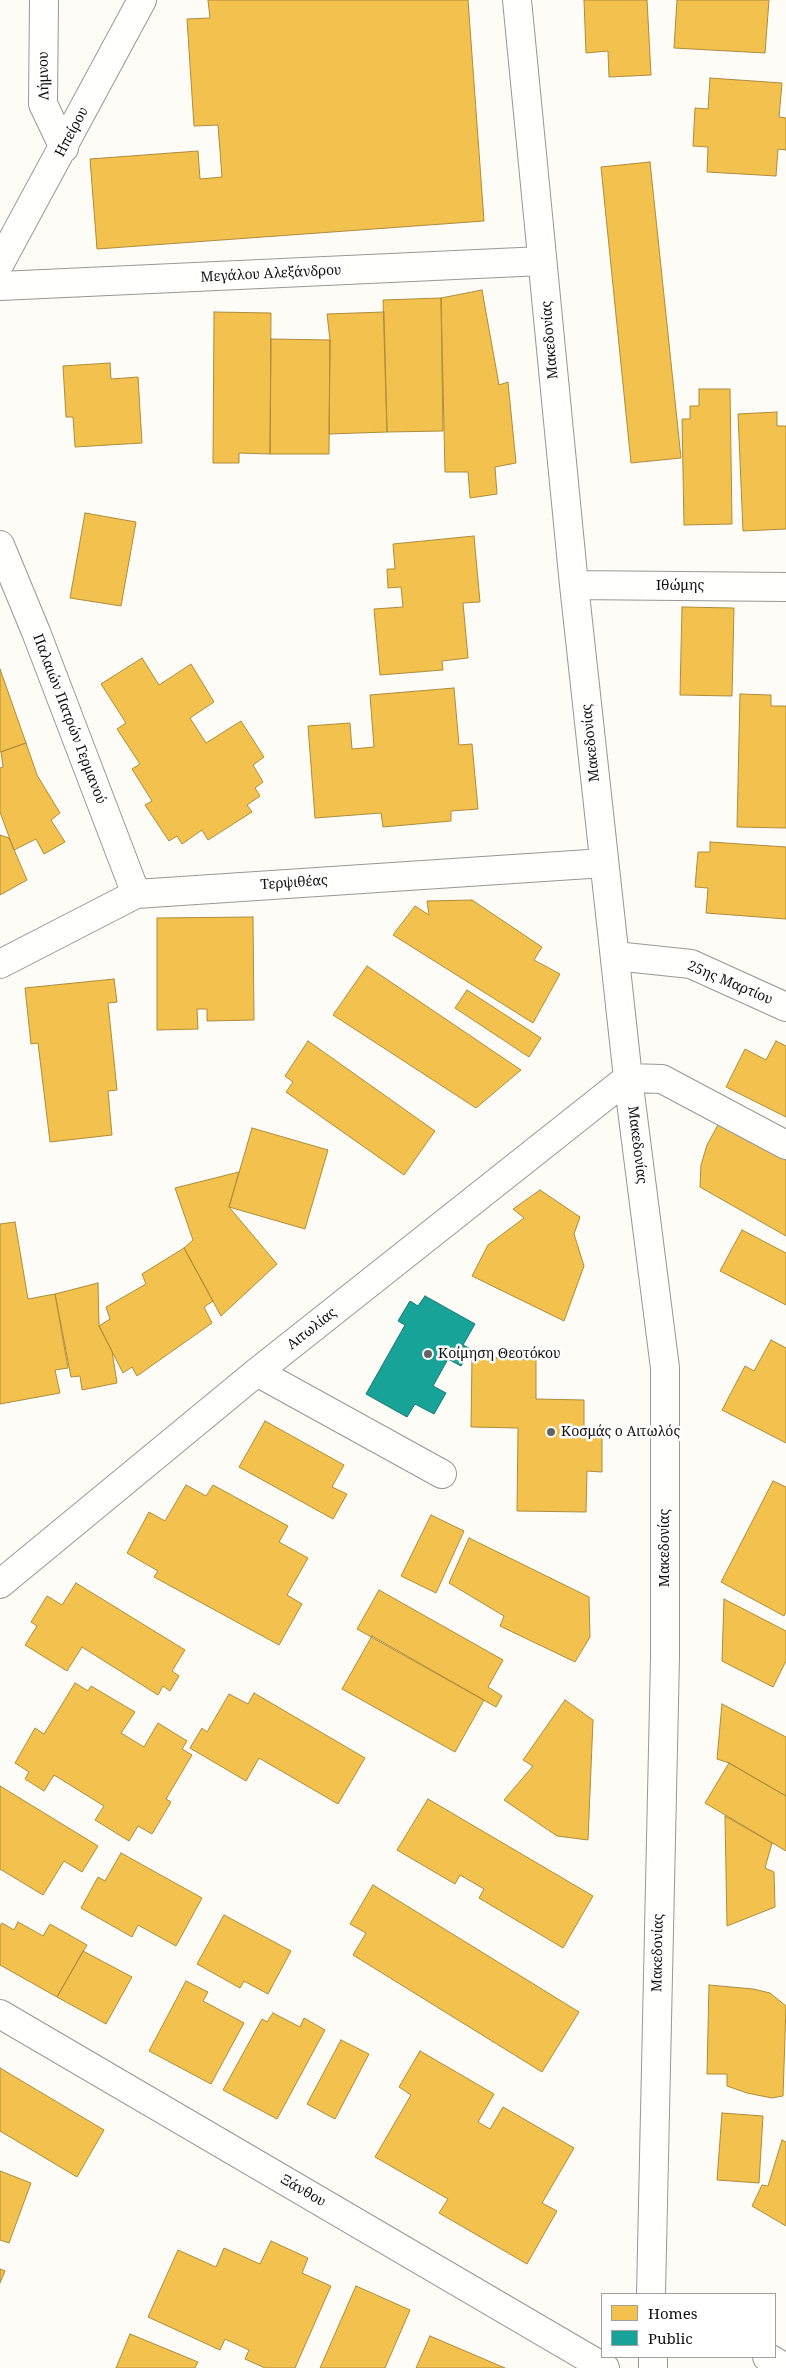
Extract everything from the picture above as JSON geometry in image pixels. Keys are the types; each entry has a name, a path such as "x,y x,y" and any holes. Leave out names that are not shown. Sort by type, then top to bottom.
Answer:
{"street":[{"name":"Λήμνου","path":"44,0 43,104 64,148"},
{"name":"Ηπείρου","path":"0,263 64,148 142,0"},
{"name":"Μακεδονίας","path":"517,0 574,585 604,863 628,1078 666,1368 665,1657 657,2290"},
{"name":"Μεγάλου Αλεξάνδρου","path":"0,286 542,261"},
{"name":"Παλαιών Πατρών Γερμανού","path":"0,546 36,632 136,894"},
{"name":"Ιθώμης","path":"574,585 786,587"},
{"name":"Τερψιθέας","path":"0,964 136,894 604,863"},
{"name":"25ης Μαρτίου","path":"615,956 691,964 786,1006"},
{"path":"628,1078 662,1079 786,1145"},
{"name":"Αιτωλίας","path":"0,1584 257,1372 628,1078"},
{"path":"257,1372 442,1474"},
{"name":"Ξάνθου","path":"0,2014 605,2368"},
{"path":"769,2358 785,2367"}],"building: Homes":[{"path":"208,0 468,0 484,221 97,249 90,159 198,151 200,179 222,177 218,125 194,126 187,19 210,18"},
{"path":"584,0 647,0 651,75 609,77 608,51 586,53"},
{"path":"677,0 769,0 765,53 674,48"},
{"path":"710,78 782,83 779,117 786,118 786,150 778,149 776,176 707,172 708,147 693,146 695,108 708,109"},
{"path":"650,162 681,458 631,463 601,167"},
{"path":"482,290 499,385 508,382 516,463 495,467 497,494 470,498 468,472 445,472 441,298"},
{"path":"441,298 443,431 387,432 383,300"},
{"path":"214,312 271,313 270,454 239,453 239,463 213,463"},
{"path":"384,312 387,432 329,434 330,340 327,314"},
{"path":"271,339 330,340 329,454 270,454"},
{"path":"110,363 111,379 138,377 142,443 75,447 73,417 66,417 63,366"},
{"path":"699,389 730,389 732,524 684,525 682,419 690,419 690,406 699,406"},
{"path":"777,412 777,426 786,426 786,529 743,531 738,414"},
{"path":"85,513 136,522 121,606 70,598"},
{"path":"474,536 480,602 463,603 468,658 442,661 443,670 380,675 374,609 403,607 401,587 388,588 387,569 395,569 393,544"},
{"path":"682,607 734,608 732,696 680,695"},
{"path":"142,658 159,685 191,664 214,702 190,718 206,743 241,721 264,757 253,765 263,782 255,788 260,796 247,805 252,812 208,840 202,830 182,844 177,836 169,841 145,805 152,801 132,769 140,764 117,729 126,723 101,684"},
{"path":"0,669 26,743 0,752"},
{"path":"454,688 459,745 472,744 478,809 451,811 451,821 383,827 381,813 315,818 308,726 350,723 352,749 374,747 370,695"},
{"path":"740,694 771,695 771,706 786,706 786,828 737,827"},
{"path":"26,743 37,775 60,813 51,820 65,842 44,854 36,839 14,850 0,812 0,768 3,767 1,752"},
{"path":"0,835 9,838 27,880 0,895"},
{"path":"710,842 786,847 786,919 706,913 708,888 695,887 698,852 710,852"},
{"path":"472,900 542,947 534,960 560,974 533,1023 393,935 415,906 429,915 427,901"},
{"path":"253,917 254,1020 207,1021 207,1009 197,1009 198,1029 157,1030 157,918"},
{"path":"367,966 521,1070 476,1108 333,1015"},
{"path":"114,979 117,1002 108,1003 117,1090 108,1091 112,1135 50,1142 38,1043 31,1044 25,988"},
{"path":"467,990 541,1038 529,1057 455,1008"},
{"path":"308,1041 435,1131 404,1175 286,1092 293,1082 285,1076"},
{"path":"776,1041 786,1046 786,1117 726,1087 745,1049 766,1060"},
{"path":"719,1123 786,1160 786,1236 700,1187 701,1165 707,1145"},
{"path":"252,1128 328,1150 305,1229 229,1207"},
{"path":"239,1172 229,1207 277,1264 221,1316 184,1248 193,1240 175,1188"},
{"path":"540,1190 580,1217 574,1234 584,1266 564,1321 472,1276 488,1245 524,1218 513,1209"},
{"path":"15,1222 28,1299 55,1294 68,1368 55,1370 60,1393 0,1404 0,1224"},
{"path":"742,1230 786,1253 786,1305 720,1271"},
{"path":"184,1248 213,1301 204,1307 212,1323 137,1376 132,1367 123,1373 99,1326 110,1319 106,1307 146,1284 142,1274"},
{"path":"98,1283 99,1326 112,1351 117,1383 82,1390 80,1376 71,1377 55,1294"},
{"path":"771,1340 786,1348 786,1443 722,1410 745,1366 754,1371"},
{"name":"Κοσμάς ο Αιτωλός","path":"472,1357 536,1359 536,1399 584,1400 584,1437 602,1437 602,1472 587,1471 586,1512 517,1511 518,1428 471,1427"},
{"path":"265,1421 344,1465 332,1487 347,1494 333,1519 239,1467"},
{"path":"773,1481 786,1487 786,1612 784,1616 721,1582"},
{"path":"186,1485 206,1496 213,1485 288,1526 279,1542 308,1558 287,1595 302,1604 279,1645 154,1577 158,1571 127,1553 149,1512 165,1521"},
{"path":"431,1515 464,1531 436,1593 401,1576"},
{"path":"469,1538 589,1597 590,1637 575,1662 500,1626 504,1616 449,1583"},
{"path":"76,1583 185,1650 172,1671 179,1676 170,1691 163,1686 158,1695 82,1647 67,1671 25,1645 37,1626 31,1622 47,1596 62,1605"},
{"path":"379,1590 503,1660 488,1687 502,1696 496,1707 357,1629"},
{"path":"724,1599 786,1631 786,1661 773,1687 722,1661"},
{"path":"372,1636 484,1700 455,1752 342,1689"},
{"path":"75,1683 88,1691 91,1686 135,1712 121,1733 144,1747 158,1723 187,1741 182,1749 192,1755 166,1799 171,1802 152,1834 138,1826 129,1841 95,1820 104,1806 54,1775 44,1791 25,1779 29,1772 15,1763 35,1728 44,1734"},
{"path":"254,1693 365,1758 338,1804 259,1758 246,1781 190,1748 202,1728 207,1732 229,1694 248,1704"},
{"path":"565,1700 593,1720 588,1840 557,1836 504,1800 533,1766 523,1760"},
{"path":"722,1704 786,1737 786,1796 729,1763 717,1759"},
{"path":"729,1763 786,1796 786,1851 705,1803"},
{"path":"0,1786 98,1846 82,1872 64,1861 43,1895 0,1869"},
{"path":"428,1799 593,1896 563,1948 479,1898 484,1889 460,1875 455,1884 397,1850"},
{"path":"725,1816 772,1843 765,1868 774,1872 775,1907 727,1926"},
{"path":"121,1853 202,1898 176,1946 138,1925 132,1937 81,1908 98,1877 105,1881"},
{"path":"373,1885 579,2012 542,2072 353,1955 366,1933 350,1924"},
{"path":"224,1915 291,1951 268,1994 244,1981 240,1988 197,1964"},
{"path":"18,1922 43,1936 50,1924 87,1945 57,1997 0,1965 0,1926 2,1923 14,1930"},
{"path":"83,1951 132,1977 106,2024 57,1997"},
{"path":"186,1981 208,1992 203,2001 244,2023 211,2084 149,2051"},
{"path":"709,1985 753,1989 770,1993 786,2006 783,2096 772,2098 747,2093 727,2086 727,2074 707,2074"},
{"path":"273,2013 300,2027 304,2018 325,2030 277,2119 223,2090 262,2019 267,2022"},
{"path":"341,2040 369,2054 335,2119 307,2104"},
{"path":"420,2051 494,2094 478,2122 490,2129 503,2107 574,2148 542,2203 557,2211 527,2264 439,2213 448,2199 375,2157 411,2095 399,2087"},
{"path":"0,2068 104,2130 77,2177 0,2131"},
{"path":"722,2113 763,2116 759,2183 717,2180"},
{"path":"782,2140 786,2142 786,2226 752,2206 762,2185 768,2186"},
{"path":"0,2171 31,2183 9,2243 0,2240"},
{"path":"271,2241 308,2258 302,2273 331,2286 295,2368 265,2368 245,2359 249,2350 225,2339 220,2350 148,2317 178,2250 216,2267 224,2248 260,2264"},
{"path":"0,2269 5,2271 0,2283"},
{"path":"356,2286 410,2310 385,2368 320,2368"},
{"path":"130,2334 198,2362 195,2368 116,2368"},
{"path":"430,2336 505,2368 416,2368"}],"building: Public":[{"name":"Κοίμηση Θεοτόκου","path":"425,1296 475,1324 463,1345 471,1349 461,1366 448,1359 433,1386 446,1393 434,1414 415,1404 407,1417 366,1394 405,1325 398,1321 410,1301 418,1306"}],"place":[{"name":"Κοίμηση Θεοτόκου","path":"428,1354"},
{"name":"Κοσμάς ο Αιτωλός","path":"551,1432"}]}
